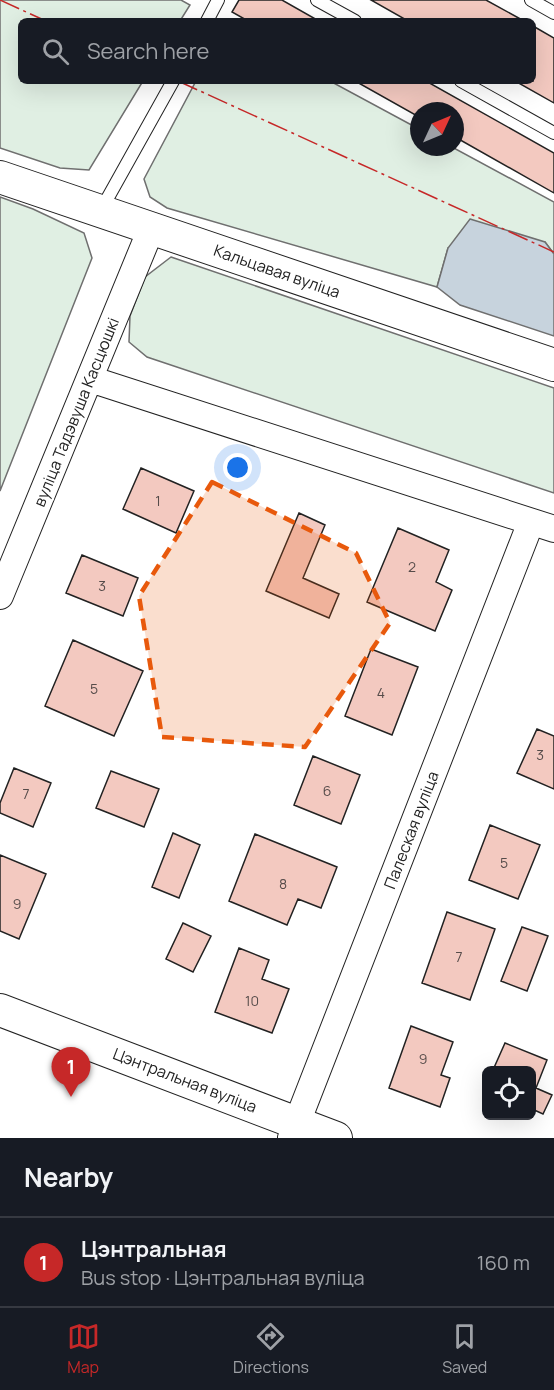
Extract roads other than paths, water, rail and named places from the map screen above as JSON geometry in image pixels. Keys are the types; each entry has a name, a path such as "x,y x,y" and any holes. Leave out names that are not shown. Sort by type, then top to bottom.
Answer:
{"street":[{"name":"Кальцавая вуліца","path":"0,177 554,364"},
{"name":"вуліца Тадэвуша Касцюшкі","path":"0,596 151,229"},
{"path":"90,379 542,526"},
{"name":"Палеская вуліца","path":"294,1130 542,526"},
{"name":"Цэнтральная вуліца","path":"0,1010 294,1130 336,1138"}],"lane":[{"path":"209,18 218,0"},
{"path":"317,0 350,18"},
{"path":"531,0 554,13"},
{"path":"101,211 171,84"},
{"path":"466,84 554,133"}],"place":[{"name":"Цэнтральная","path":"71,1097"}]}
